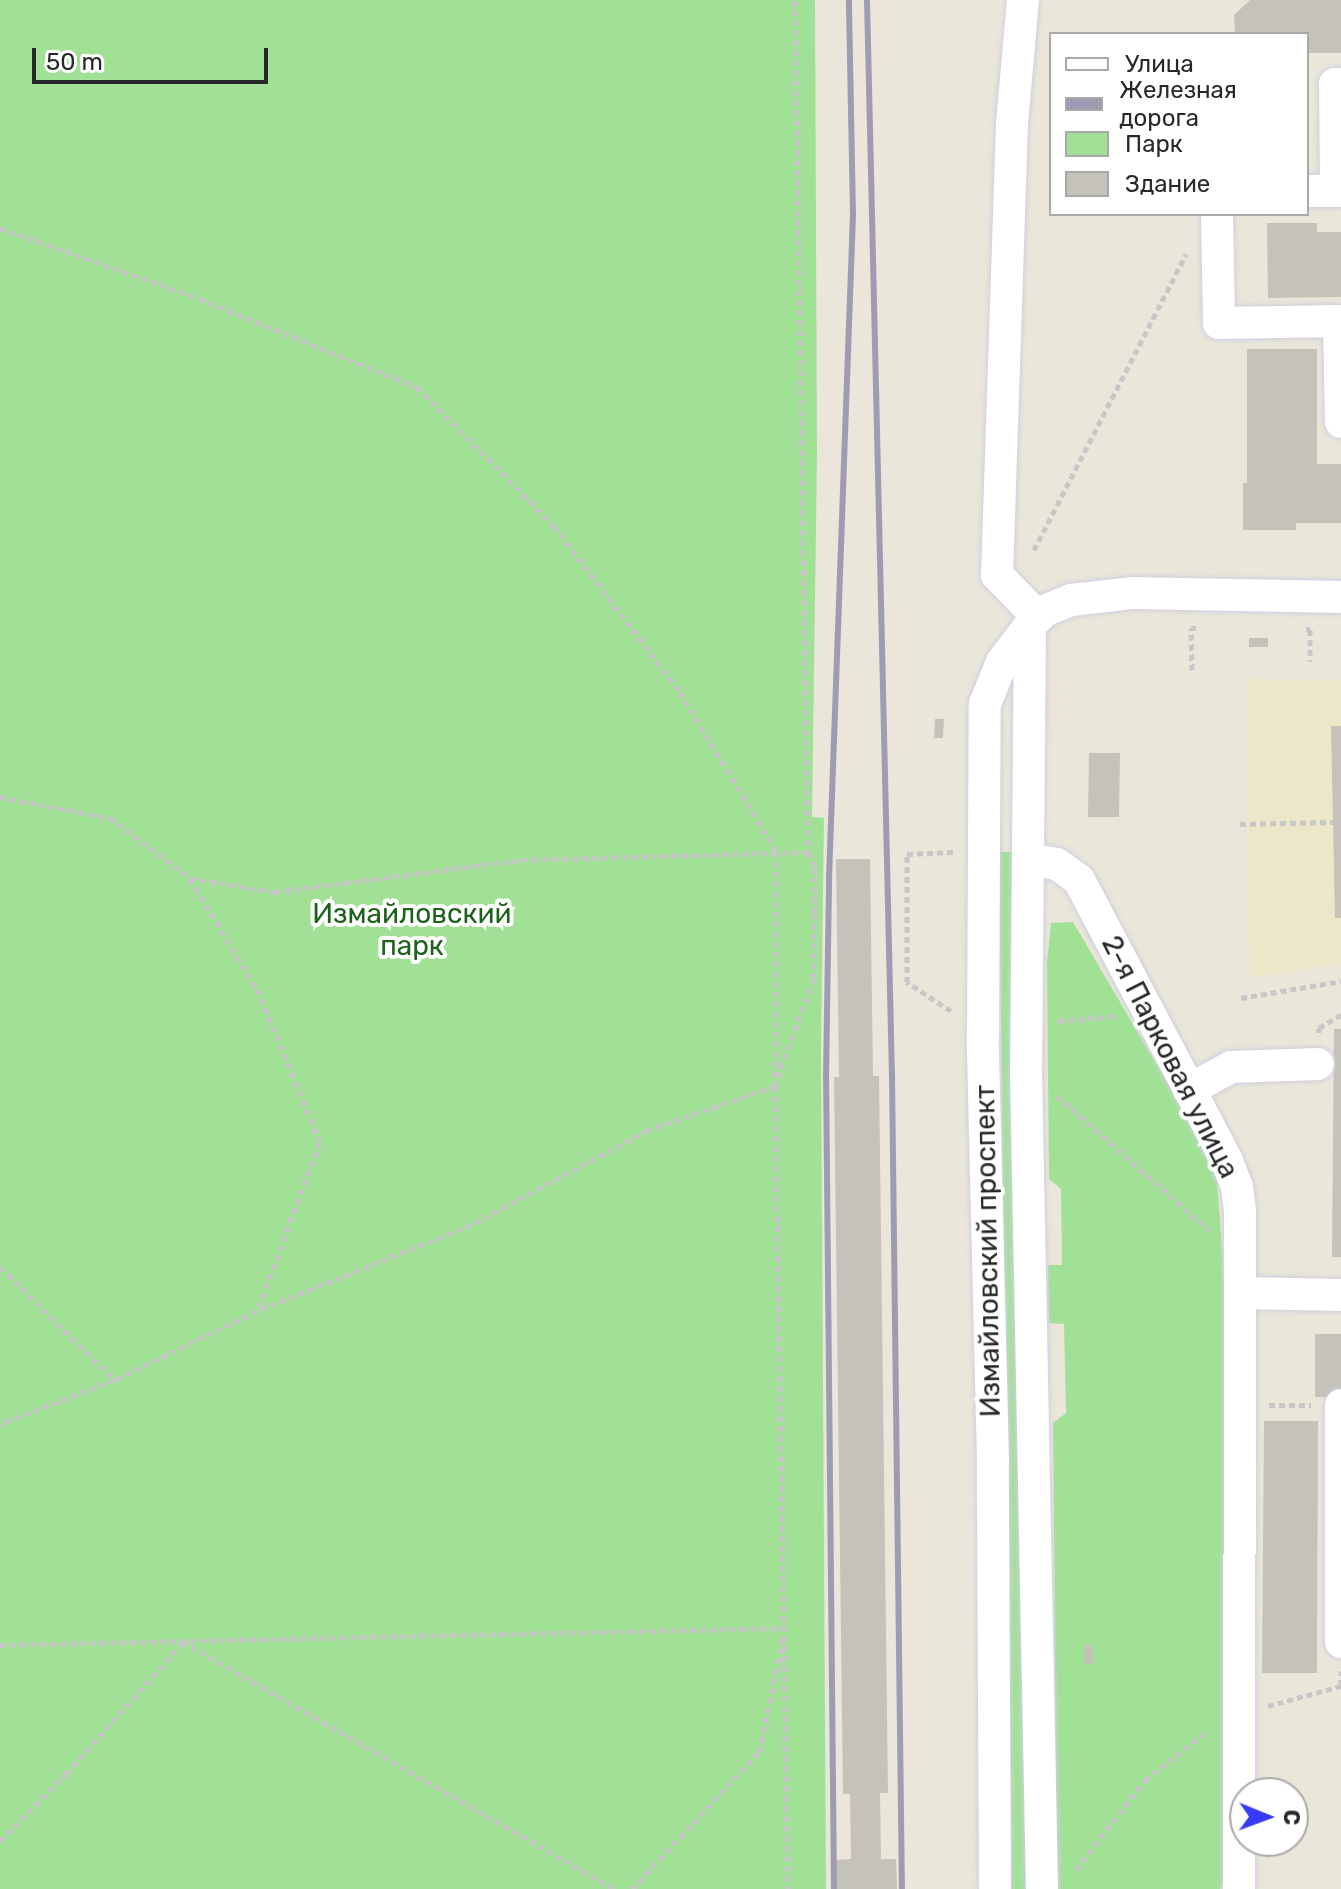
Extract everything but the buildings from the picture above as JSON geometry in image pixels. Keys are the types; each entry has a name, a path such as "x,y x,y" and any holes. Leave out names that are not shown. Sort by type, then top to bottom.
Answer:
{"street":[{"path":"1023,0 1012,124 997,575 1034,621 1052,606 1071,600 1132,593 1341,597"},
{"path":"1328,191 1335,84 1341,84"},
{"path":"1217,216 1219,323 1340,321 1341,422"},
{"name":"Измайловский проспект","path":"1034,621 1026,1071 1042,1889"},
{"name":"Измайловский проспект","path":"995,1889 993,1461 984,1128 983,749 985,704 1002,662 1034,621"},
{"name":"2-я Парковая улица","path":"1028,859 1057,864 1079,880 1237,1187 1241,1293 1239,1889"},
{"path":"1189,1090 1231,1067 1318,1064"},
{"path":"1241,1293 1341,1295"},
{"path":"1341,1405 1341,1642"}],"path":[{"path":"775,1086 814,978 815,867 808,852 795,0"},
{"path":"0,228 200,299 417,387 554,526 680,692 776,851 775,1086 788,1889"},
{"path":"1034,550 1192,242"},
{"path":"1192,670 1191,628 1205,628"},
{"path":"1297,629 1310,629 1310,661"},
{"path":"0,797 110,818 190,878 257,989 320,1142 257,1311"},
{"path":"1240,824 1333,822"},
{"path":"190,878 275,892 522,860 808,852"},
{"path":"951,853 907,854 907,982 951,1011"},
{"path":"1241,998 1341,981"},
{"path":"1054,1035 1054,1021 1149,1014"},
{"path":"0,1424 114,1380 257,1311 471,1225 648,1130 775,1086"},
{"path":"1053,1093 1225,1243 1240,1245"},
{"path":"0,1267 114,1380"},
{"path":"1240,1404 1341,1405"},
{"path":"0,1645 786,1627"},
{"path":"632,1889 759,1752 786,1627"},
{"path":"0,1841 66,1774 183,1642"},
{"path":"183,1642 615,1889"},
{"path":"1076,1877 1076,1866 1145,1780 1221,1720 1341,1686 1341,1642"}],"shaded area":[{"path":"1248,679 1341,680 1341,963 1250,978"}],"green space":[{"name":"Измайловский парк","path":"0,0 815,0 817,454 812,817 824,818 821,1047 826,1889 0,1889"},
{"path":"999,852 1014,852 1027,1889 1011,1889"},
{"path":"1073,922 1190,1121 1217,1182 1223,1260 1230,1655 1228,1875 1220,1889 1057,1889 1053,1423 1066,1413 1064,1324 1049,1323 1048,1265 1062,1265 1061,1189 1049,1179 1047,963 1051,923"}],"railway":[{"path":"834,1889 826,1077 829,878 853,215 849,0"},
{"path":"867,0 892,1076 902,1889"}]}
